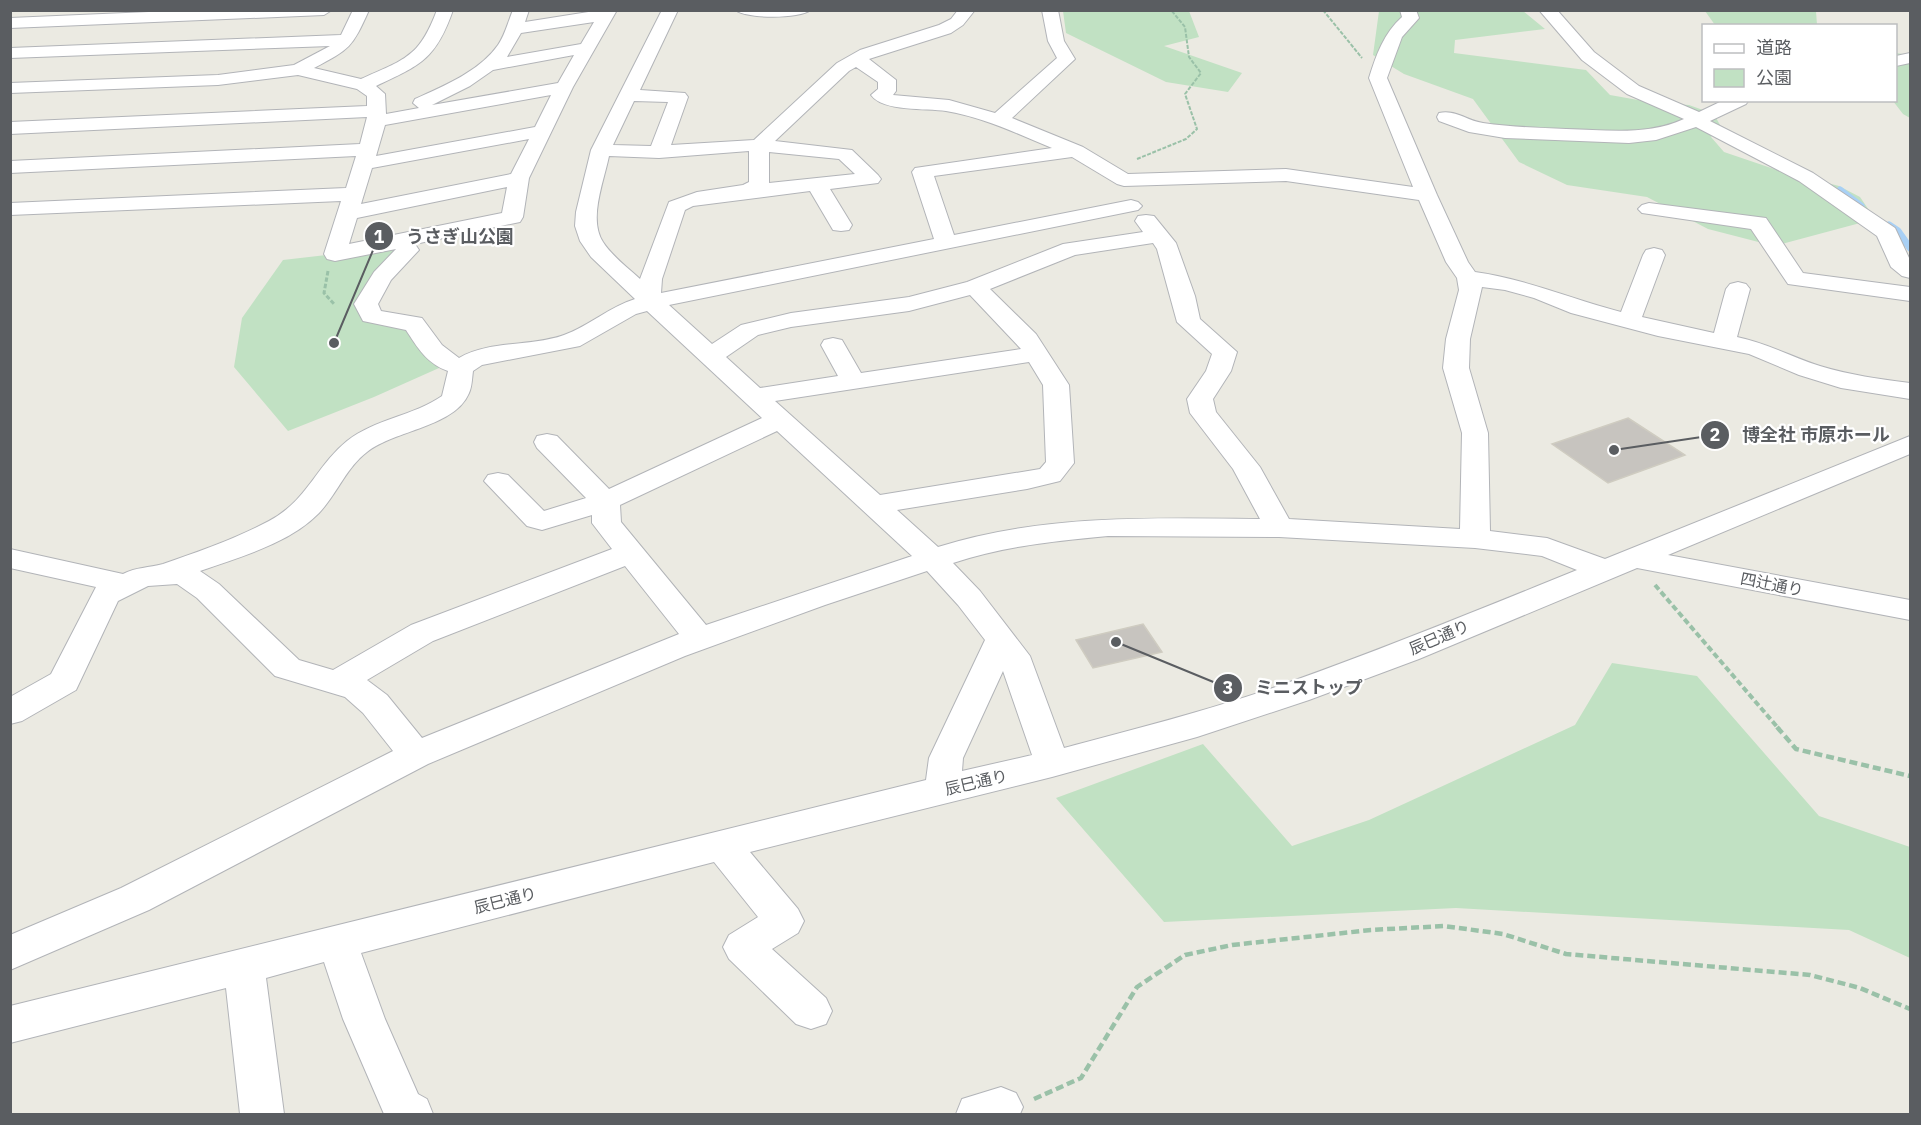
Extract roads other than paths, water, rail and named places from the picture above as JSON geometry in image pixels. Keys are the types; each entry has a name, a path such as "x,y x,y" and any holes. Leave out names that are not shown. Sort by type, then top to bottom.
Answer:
{"street":[{"path":"10,23 87,15 324,10"},
{"path":"298,70 334,51 347,40 361,10"},
{"path":"363,85 399,68 423,52 432,41 445,10"},
{"path":"378,116 422,102 455,87 486,66 502,52 512,36 521,10"},
{"path":"670,10 602,150 587,212 586,226 591,241 599,252 651,302 932,558 969,598 1014,656 1052,764"},
{"path":"744,10 802,10"},
{"path":"748,191 759,184 759,145 843,67 866,54 945,29 957,22 967,10"},
{"path":"999,120 1066,59 1056,41 1050,10"},
{"path":"1408,10 1411,18 1398,28 1388,48 1378,78 1427,195 1457,262 1468,278 1471,290 1458,339 1456,369 1475,433 1475,539"},
{"path":"1547,10 1571,34 1588,56 1634,90 1698,118 1704,125 1806,177 1887,233 1899,262 1911,271"},
{"path":"513,29 608,13"},
{"path":"12,88 218,80 298,70 363,85 375,94 378,116 335,254 512,217 519,178 564,87 608,13"},
{"path":"12,88 87,15"},
{"path":"10,53 347,40"},
{"path":"486,66 586,48"},
{"path":"857,59 887,80 887,90 880,95 887,100 949,106 999,120 1077,151 1124,180 1286,175 1427,195"},
{"path":"10,207 112,85"},
{"path":"10,128 378,116 564,87"},
{"path":"630,95 679,97 659,152"},
{"path":"1446,117 1476,129 1629,137 1677,129 1735,102"},
{"path":"10,167 365,157 542,131"},
{"path":"602,150 659,152 759,145 845,154 871,179 706,195 684,200 676,206 651,279 649,290 651,302"},
{"path":"946,243 922,172 1077,151"},
{"path":"10,207 351,203 519,178"},
{"path":"1124,180 1131,206 1168,248 1189,322 1225,352 1224,362 1200,399 1203,413 1246,467 1279,528"},
{"path":"817,185 841,225"},
{"path":"400,240 408,250 382,276 366,304 368,310 371,316 381,319 414,323 432,351 448,364 461,367 475,359 571,341 628,309 651,302 1131,206"},
{"path":"1649,209 1758,224 1796,279 1911,294"},
{"path":"711,356 750,330 791,320 909,304 975,287 1071,249 1158,236"},
{"path":"1629,321 1654,255"},
{"path":"1468,278 1507,283 1542,293 1579,308 1756,348 1808,370 1850,383 1911,391"},
{"path":"874,505 1050,475 1060,463 1056,385 1027,339 975,287"},
{"path":"1724,342 1738,289"},
{"path":"833,345 853,380"},
{"path":"756,396 1036,354"},
{"path":"10,712 64,682 106,595 125,584 141,578 164,574 282,527 307,507 346,455 368,439 430,414 456,395 461,367"},
{"path":"498,481 537,520 542,521 605,501 781,419"},
{"path":"547,442 605,501 607,523 700,639"},
{"name":"辰巳通り","path":"10,1025 244,964 1052,764 1185,728 1297,692 1408,651 1911,444"},
{"name":"四辻通り","path":"10,953 135,899 416,755 700,639 932,558 983,543 1032,534 1108,527 1279,528 1475,539 1547,547 1619,563 1911,610"},
{"path":"337,683 422,633 631,553"},
{"path":"10,558 125,584"},
{"path":"164,574 184,575 208,591 287,668 357,689 375,704 416,755"},
{"path":"944,789 946,758 1001,639"},
{"path":"723,846 784,921 743,947 811,1011"},
{"path":"337,941 364,1019 404,1109 411,1114"},
{"path":"244,964 262,1114"}],"waterway":[{"path":"1840,190 1861,206"},
{"path":"1889,225 1898,231 1910,248"}],"place":[{"name":"うさぎ山公園","path":"334,343"},
{"name":"博全社 市原ホール","path":"1614,450"},
{"name":"ミニストップ","path":"1116,642"}]}
